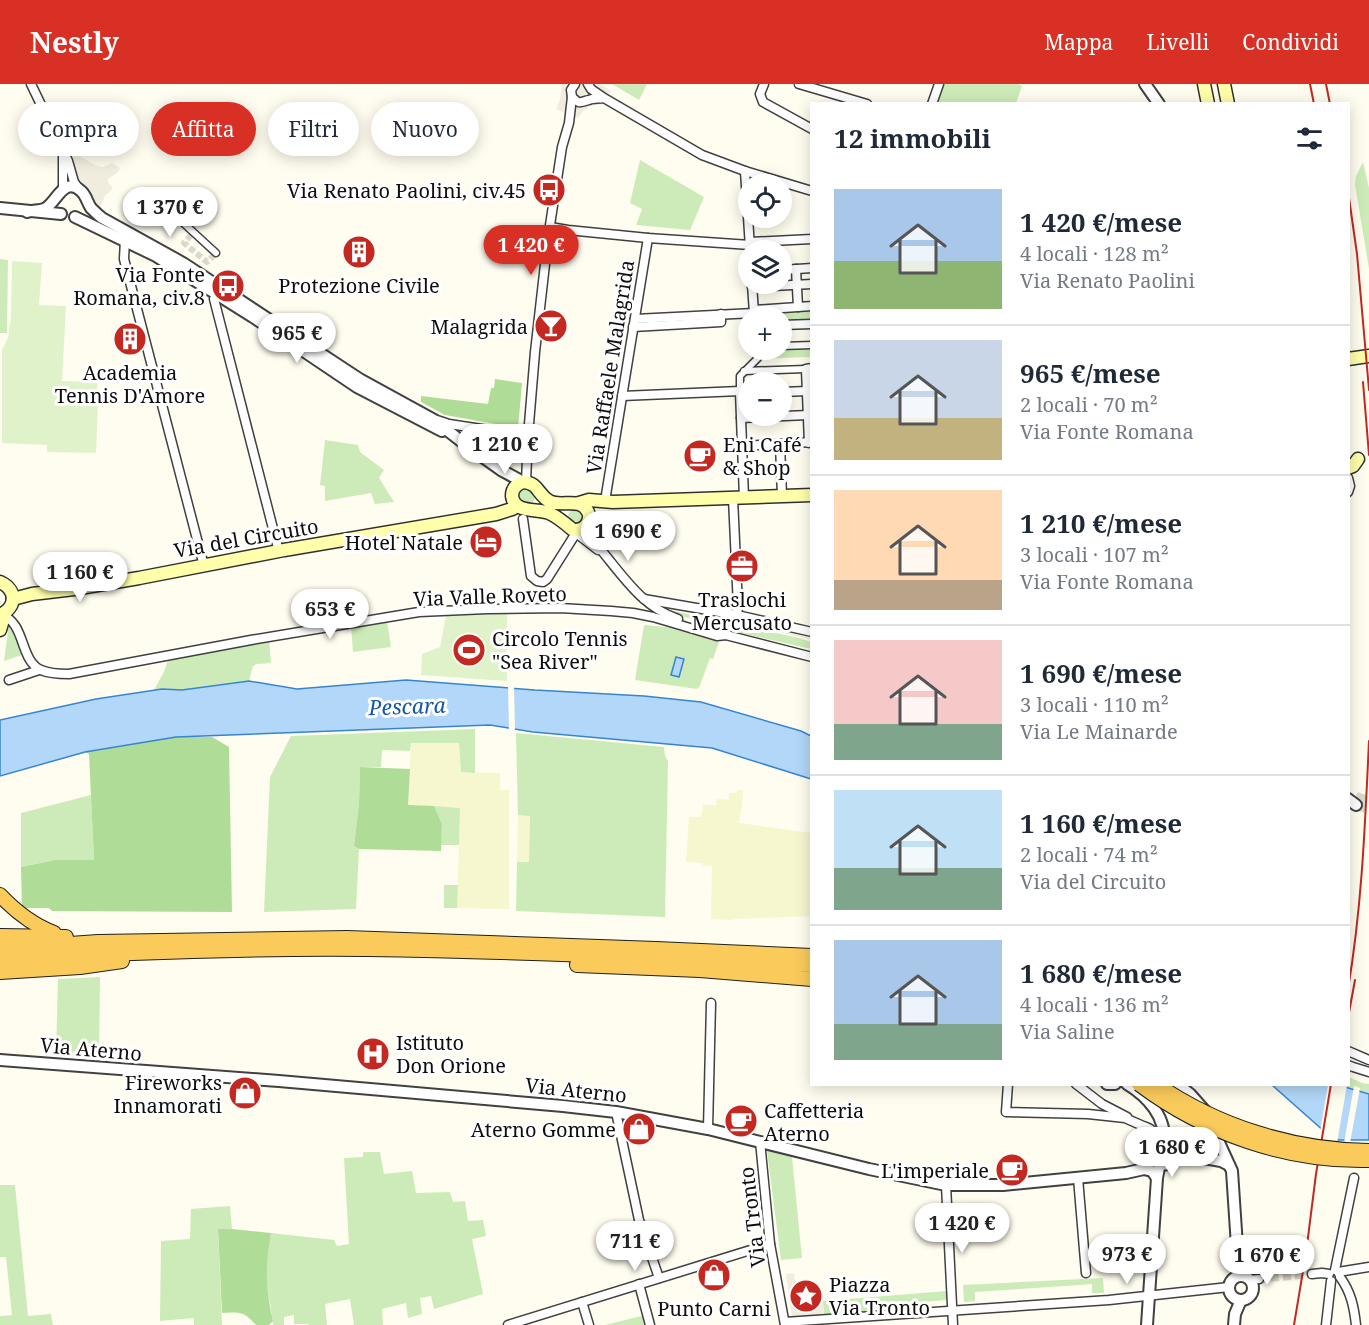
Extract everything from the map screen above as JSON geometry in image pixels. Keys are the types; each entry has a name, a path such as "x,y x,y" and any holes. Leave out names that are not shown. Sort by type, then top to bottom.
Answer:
{"highway":[{"path":"0,895 18,912 40,927 65,937"},
{"path":"250,939 280,932 409,932 810,947"},
{"path":"0,936 65,937 132,934 148,941"},
{"path":"0,949 98,942 347,938 656,953 810,966"},
{"path":"301,950 310,956 655,968 810,979"},
{"path":"0,960 86,955 301,950 810,956"},
{"path":"0,972 80,967 150,959 161,953"},
{"path":"1142,1086 1194,1119 1247,1141 1309,1156 1369,1160"},
{"path":"1159,1086 1179,1100 1209,1115 1256,1133 1309,1146 1369,1151"}],"main road":[{"path":"1204,84 1208,102"},
{"path":"1224,84 1228,102"},
{"path":"1350,359 1369,356"},
{"path":"522,511 512,493 516,486 525,482 532,483 547,500 560,504 589,500 810,495"},
{"path":"522,511 537,503 539,491"},
{"path":"581,527 609,501"},
{"path":"579,503 586,508 581,527"},
{"name":"Via del Circuito","path":"13,599 496,514 512,509 522,511"},
{"path":"522,511 548,512 581,527"},
{"path":"0,630 2,615 10,607 13,599 10,590 4,585"},
{"name":"Via del Circuito","path":"4,585 51,591"}],"street":[{"path":"31,84 39,102"},
{"path":"764,84 760,94 763,102 810,128"},
{"path":"799,84 860,102"},
{"path":"933,102 939,84"},
{"path":"1145,84 1158,102"},
{"path":"590,87 604,98 702,154 745,171 810,190"},
{"path":"569,123 591,95 590,87"},
{"path":"65,156 74,182 90,207 102,218 163,251 201,279 361,380 434,420 501,470 525,482 535,352 549,227 562,147 569,123 571,89"},
{"path":"571,89 577,102 604,98"},
{"path":"61,214 56,206 63,156"},
{"path":"745,171 750,240"},
{"path":"27,212 44,209 59,194 72,187 83,195"},
{"path":"0,208 61,214 69,218 75,217 84,210 83,195"},
{"path":"166,208 192,234 216,253"},
{"path":"75,217 201,279 219,295 357,387 432,427 456,437"},
{"path":"549,227 738,245"},
{"name":"Via Raffaele Malagrida","path":"609,501 622,396 648,238"},
{"path":"792,241 810,239"},
{"path":"125,240 124,259 204,566"},
{"path":"792,269 810,268"},
{"path":"796,269 798,307"},
{"path":"792,284 810,284"},
{"path":"219,295 214,298 279,552"},
{"path":"792,308 810,306"},
{"path":"634,323 738,313"},
{"path":"792,325 810,324"},
{"path":"792,346 810,345"},
{"path":"744,371 756,360"},
{"path":"742,446 810,443 807,391 809,368 744,371"},
{"path":"792,392 807,391"},
{"path":"622,396 738,393"},
{"path":"792,416 808,415"},
{"path":"434,420 528,436"},
{"path":"737,615 741,426"},
{"path":"780,444 783,496"},
{"path":"1350,486 1353,465"},
{"path":"501,470 512,493"},
{"path":"522,511 531,576 537,581 543,582 547,579 581,527"},
{"name":"Via Valle Roveto","path":"581,527 632,588 647,602 669,616 726,635 810,656"},
{"path":"647,602 737,615 810,632"},
{"name":"Via Valle Roveto","path":"39,670 53,674 69,674 419,612 560,608 611,611 643,615 717,636 726,635"},
{"path":"2,615 12,621 31,662 39,670 9,680"},
{"path":"708,1129 711,1003"},
{"path":"1350,1052 1369,1060"},
{"name":"Via Aterno","path":"0,1060 279,1081 616,1112 708,1129 869,1169 946,1185 1003,1185 1126,1173 1144,1169"},
{"path":"1350,1066 1369,1072"},
{"path":"1008,1086 1005,1112 1088,1114 1125,1118 1150,1129"},
{"path":"1080,1086 1102,1104 1150,1129 1159,1154 1167,1165 1174,1161 1176,1155 1172,1145 1159,1154 1144,1169 1152,1171 1157,1178"},
{"path":"1131,1086 1154,1107 1163,1131 1157,1178 1147,1325"},
{"path":"1180,1086 1205,1109 1232,1173 1251,1294 1247,1299 1241,1300 1232,1296 1229,1287 1232,1279 1247,1280"},
{"path":"616,1112 639,1220 659,1278"},
{"path":"1150,1129 1157,1114"},
{"name":"Via Tronto","path":"760,1141 770,1244 785,1324"},
{"path":"1175,1150 1229,1165"},
{"path":"1078,1178 1086,1273"},
{"path":"1326,1325 1354,1178"},
{"path":"946,1185 953,1325"},
{"path":"508,1325 770,1244"},
{"path":"1312,1274 1334,1275 1369,1267"},
{"path":"1334,1275 1347,1287 1354,1305 1356,1325"},
{"path":"639,1284 650,1325"},
{"path":"785,1324 1109,1300 1229,1287"},
{"path":"1234,1325 1234,1314 1241,1300"},
{"path":"582,1302 589,1325"}],"green space":[{"path":"612,84 647,84 639,100"},
{"path":"943,84 1017,84 1022,86 1016,102 936,102"},
{"path":"640,160 704,197 690,230 636,225 642,209 630,203"},
{"path":"1363,162 1369,188 1369,269 1355,185 1356,176"},
{"path":"0,259 8,260 7,333 0,333"},
{"path":"12,261 42,263 39,305 66,306 62,381 97,382 96,453 47,452 47,445 2,443 2,350 8,338 11,318"},
{"path":"810,310 810,322 792,323 792,311"},
{"path":"810,346 810,357 792,358 792,347"},
{"path":"495,379 522,383 518,428 445,415 421,402 421,396 488,404"},
{"path":"325,440 358,445 360,452 384,470 379,478 394,502 375,504 371,493 325,501 325,486 320,485"},
{"path":"528,486 535,499 531,504 521,504 516,493"},
{"path":"575,509 580,511 582,516 580,521 575,523 570,521 568,516 570,511"},
{"path":"660,608 799,638 810,642 810,649 737,632 661,611"},
{"path":"677,608 783,630 810,639"},
{"name":"Circolo Tennis \"Sea River\"","path":"507,613 507,681 421,675 422,654 440,647 446,616"},
{"path":"387,621 391,647 353,652 351,626"},
{"path":"9,623 25,654 4,661"},
{"path":"644,625 666,627 719,642 713,659 710,658 699,688 635,680"},
{"path":"269,638 271,663 253,666 249,681 182,690 154,690 169,657"},
{"path":"475,729 475,773 461,772 459,743 411,743 410,751 382,750 381,767 360,767 359,804 354,846 359,849 356,909 264,912 270,777 291,736"},
{"path":"516,733 664,747 668,761 665,917 516,911 517,862 529,862 530,816 518,815"},
{"path":"176,737 212,737 229,747 232,912 52,911 49,908 22,908 21,867 55,860 94,860 89,754 85,752"},
{"path":"411,743 459,743 461,772 500,773 500,790 509,790 509,909 457,908 460,808 408,805"},
{"path":"360,767 410,769 408,805 434,806 442,824 441,851 359,849 354,846 359,804"},
{"path":"737,790 743,790 739,823 810,833 810,916 711,919 712,866 686,862 689,817 701,817 703,805 716,805 717,799 729,800 729,793 736,793"},
{"path":"91,795 94,861 55,860 21,867 21,813"},
{"path":"434,806 460,808 459,845 441,845 442,824"},
{"path":"518,815 530,815 529,862 517,862"},
{"path":"444,885 458,885 457,908 444,908"},
{"path":"100,977 99,1059 56,1055 58,979"},
{"path":"1350,1077 1369,1084 1369,1094 1341,1086 1350,1086"},
{"path":"767,1151 792,1157 802,1258 781,1260"},
{"path":"363,1152 380,1152 384,1174 412,1171 416,1193 450,1192 453,1202 465,1201 468,1221 483,1220 486,1236 472,1239 483,1294 434,1309 431,1296 420,1298 422,1314 408,1318 406,1303 382,1309 383,1325 354,1325 350,1299 325,1304 327,1325 294,1324 294,1315 284,1317 284,1325 273,1325 266,1272 271,1233 334,1240 337,1246 349,1244 344,1158 363,1157"},
{"path":"0,1185 15,1185 28,1316 51,1314 53,1325 0,1325 0,1316 12,1315 6,1257 0,1257"},
{"path":"230,1206 232,1229 218,1229 222,1325 194,1325 194,1318 160,1321 161,1241 190,1239 191,1209"},
{"path":"218,1229 271,1233 267,1258 267,1280 273,1321 269,1325 256,1325 241,1313 222,1313"},
{"path":"1103,1278 1104,1293 1092,1293 1092,1284 975,1292 975,1301 964,1302 963,1285"},
{"path":"947,1291 948,1300 871,1306 871,1312 824,1316 823,1301"},
{"path":"645,1315 648,1325 605,1325"}],"shaded area":[{"path":"562,84 600,84 611,91 603,104 590,106 578,118 556,109"},
{"path":"80,156 103,167 112,163 120,168 108,179 112,190 105,195 97,211 86,189 76,179 73,171 73,157"},
{"name":"Piazza Via Tronto","path":"794,1273 796,1290 822,1291 824,1315 792,1317 786,1274"}],"water":[{"path":"676,657 684,659 679,677 671,675"},
{"name":"Pescara","path":"406,680 701,702 810,736 810,779 712,748 533,732 490,725 176,737 85,752 0,776 0,720 96,699 162,689 182,690 249,681 297,689"},
{"path":"1273,1086 1341,1086 1369,1094 1369,1140 1334,1140"}],"pier":[{"path":"508,684 514,685 515,732 509,731"},
{"path":"1328,1086 1347,1086 1337,1143 1332,1142 1320,1132"},
{"path":"1354,1086 1360,1088 1350,1143 1344,1143"}],"tunnel":[{"path":"191,235 184,243 207,262 216,253"},
{"path":"1356,797 1369,801"},
{"path":"1356,805 1369,809"},
{"path":"1259,1279 1312,1274"}],"railway":[{"path":"1310,84 1314,102"},
{"path":"1326,84 1330,102"},
{"path":"1350,205 1357,254 1369,390"},
{"path":"1363,382 1369,455"},
{"path":"1350,977 1360,896 1369,741"},
{"path":"1350,1007 1355,980"},
{"path":"1294,1325 1331,1086"}],"place":[{"name":"Via Renato Paolini, civ.45","path":"549,190"},
{"name":"Protezione Civile","path":"359,252"},
{"name":"Via Fonte Romana, civ.8","path":"228,286"},
{"name":"Malagrida","path":"551,326"},
{"name":"Academia Tennis D'Amore","path":"130,339"},
{"name":"Eni Café & Shop","path":"700,456"},
{"name":"Hotel Natale","path":"486,542"},
{"name":"Traslochi Mercusato","path":"742,566"},
{"name":"Circolo Tennis \"Sea River\"","path":"469,650"},
{"name":"Istituto Don Orione","path":"373,1054"},
{"name":"Fireworks Innamorati","path":"245,1093"},
{"name":"Caffetteria Aterno","path":"741,1121"},
{"name":"Aterno Gomme","path":"639,1129"},
{"name":"L'imperiale","path":"1012,1170"},
{"name":"Punto Carni","path":"714,1275"},
{"name":"Piazza Via Tronto","path":"806,1296"}]}
